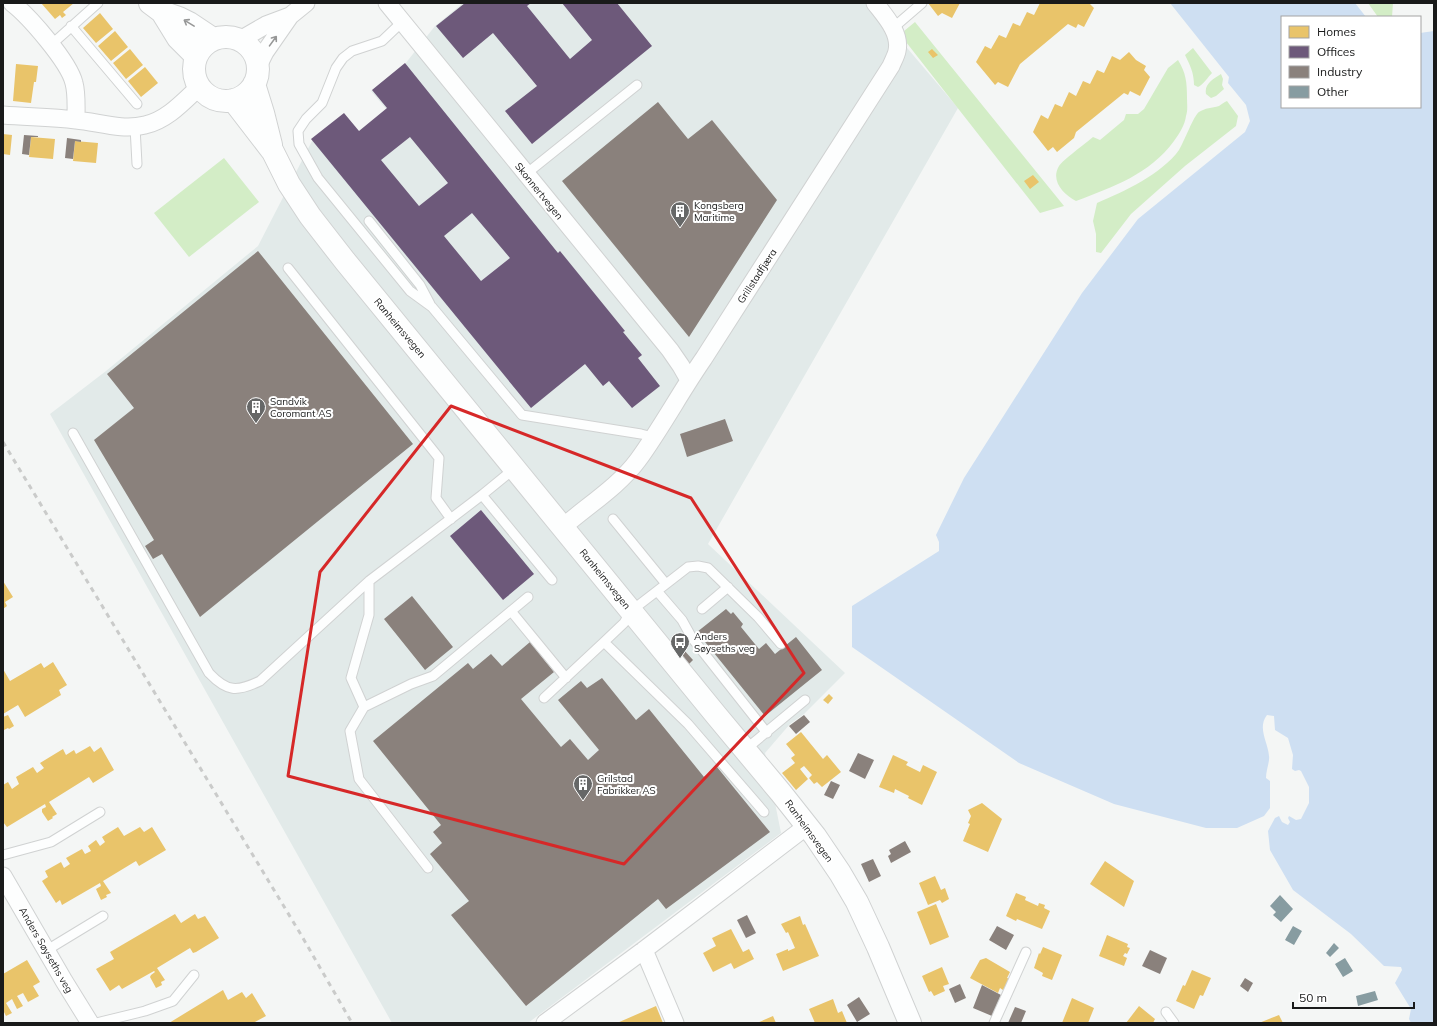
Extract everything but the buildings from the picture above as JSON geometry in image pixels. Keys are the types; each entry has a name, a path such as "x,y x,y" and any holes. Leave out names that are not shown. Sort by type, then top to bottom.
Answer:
{"street":[{"path":"256,75 252,51 240,40 231,37 213,39 203,46 196,56 194,72 199,87 205,94 214,99 223,101 233,100 245,94 256,75 265,52 290,16 306,3"},
{"name":"Skonnertvegen","path":"387,3 673,353 689,380"},
{"name":"Grillstadfjæra","path":"563,527 614,485 637,461 661,426 891,66 898,48 893,28 875,3"},
{"path":"14,4 62,59 74,83 76,120"},
{"path":"156,8 179,18 213,39"},
{"path":"156,8 178,38 196,56"},
{"path":"240,40 266,25 290,16"},
{"name":"Ranheimsvegen","path":"256,75 273,152"},
{"path":"3,115 76,120 110,126 135,127 146,125 168,114 199,87"},
{"name":"Ranheimsvegen","path":"233,100 273,152 289,184 310,216 345,261 807,826 840,873 857,902 910,1023"},
{"path":"545,1023 807,826"},
{"name":"Anders Søyseths veg","path":"3,876 90,1023"},
{"path":"644,950 675,1023"}],"lane":[{"path":"51,45 98,3"},
{"path":"893,28 922,3"},
{"path":"402,22 382,40 352,51 343,58 336,68 322,103 306,119 298,131 299,144 318,178 410,291 432,307"},
{"path":"71,26 137,104"},
{"path":"526,174 637,85"},
{"path":"135,127 137,164"},
{"path":"369,221 420,285 432,307 522,415 653,437"},
{"path":"288,268 439,458 436,498 451,518"},
{"path":"73,432 209,673 219,683 231,688 244,688 260,681 369,581 515,468"},
{"path":"482,495 552,580"},
{"path":"613,519 666,584"},
{"path":"544,698 624,623 631,611 688,567 698,566 708,568 758,617 781,644"},
{"path":"364,707 351,678 369,615 369,581"},
{"path":"702,609 728,587"},
{"path":"657,590 682,620 692,638 766,733"},
{"path":"428,868 359,779 350,731 364,707 411,684 433,676 528,597"},
{"path":"511,611 566,678"},
{"path":"604,642 688,724 764,812"},
{"path":"746,750 805,700"},
{"path":"3,855 52,842 100,812"},
{"path":"47,950 103,916"},
{"path":"994,1023 1026,952"},
{"path":"96,1023 145,1011 173,1001 194,975"},
{"path":"1166,1012 1174,1023"}],"highlighted area":[{"path":"451,406 691,498 804,673 624,864 288,776 320,572"}],"shaded area":[{"path":"463,3 869,3 958,108 708,544 845,673 804,714 790,724 765,753 781,833 528,1023 392,1023 50,414 106,371 258,246 312,141 343,116 358,133 387,110 371,91 405,64 435,26"}],"green space":[{"path":"1368,3 1393,3 1392,16 1377,16"},
{"path":"915,22 1064,206 1040,213 906,42 904,31"},
{"path":"1193,48 1212,73 1204,83 1198,87 1194,85 1190,66 1185,55"},
{"path":"1178,60 1186,78 1187,109 1183,126 1174,141 1154,162 1142,171 1117,185 1076,201 1067,195 1060,187 1056,177 1061,163 1093,137 1100,140 1124,120 1126,114 1138,114 1144,109 1168,68"},
{"path":"1221,74 1224,89 1216,96 1211,98 1206,94 1206,87"},
{"path":"1227,101 1238,116 1236,126 1185,166 1131,214 1101,253 1096,252 1096,234 1093,221 1097,203 1130,188 1163,167 1179,150 1197,114 1206,109 1219,106"},
{"path":"224,158 259,202 189,257 154,213"}],"water":[{"path":"1170,3 1355,3 1365,16 1281,16 1281,108 1421,108 1421,33 1434,31 1434,1023 1411,1023 1409,1019 1411,1009 1395,983 1402,970 1401,967 1384,966 1351,934 1293,890 1270,850 1268,831 1275,818 1279,816 1282,822 1288,825 1290,822 1288,818 1289,816 1296,820 1301,819 1309,803 1309,787 1301,771 1295,771 1292,769 1293,755 1288,738 1275,730 1274,716 1267,715 1263,725 1269,756 1266,778 1270,781 1270,808 1264,816 1237,828 1206,828 1114,804 1019,763 852,647 852,606 939,551 939,542 936,535 964,478 1082,293 1138,219 1245,132 1250,121 1246,105 1228,83 1229,77"}],"railway":[{"path":"3,442 300,933 352,1023"}],"place":[{"name":"Kongsberg Maritime","path":"680,228"},
{"name":"Sandvik Coromant AS","path":"256,424"},
{"name":"Anders Søyseths veg","path":"680,659"},
{"name":"Grilstad Fabrikker AS","path":"583,801"}]}
